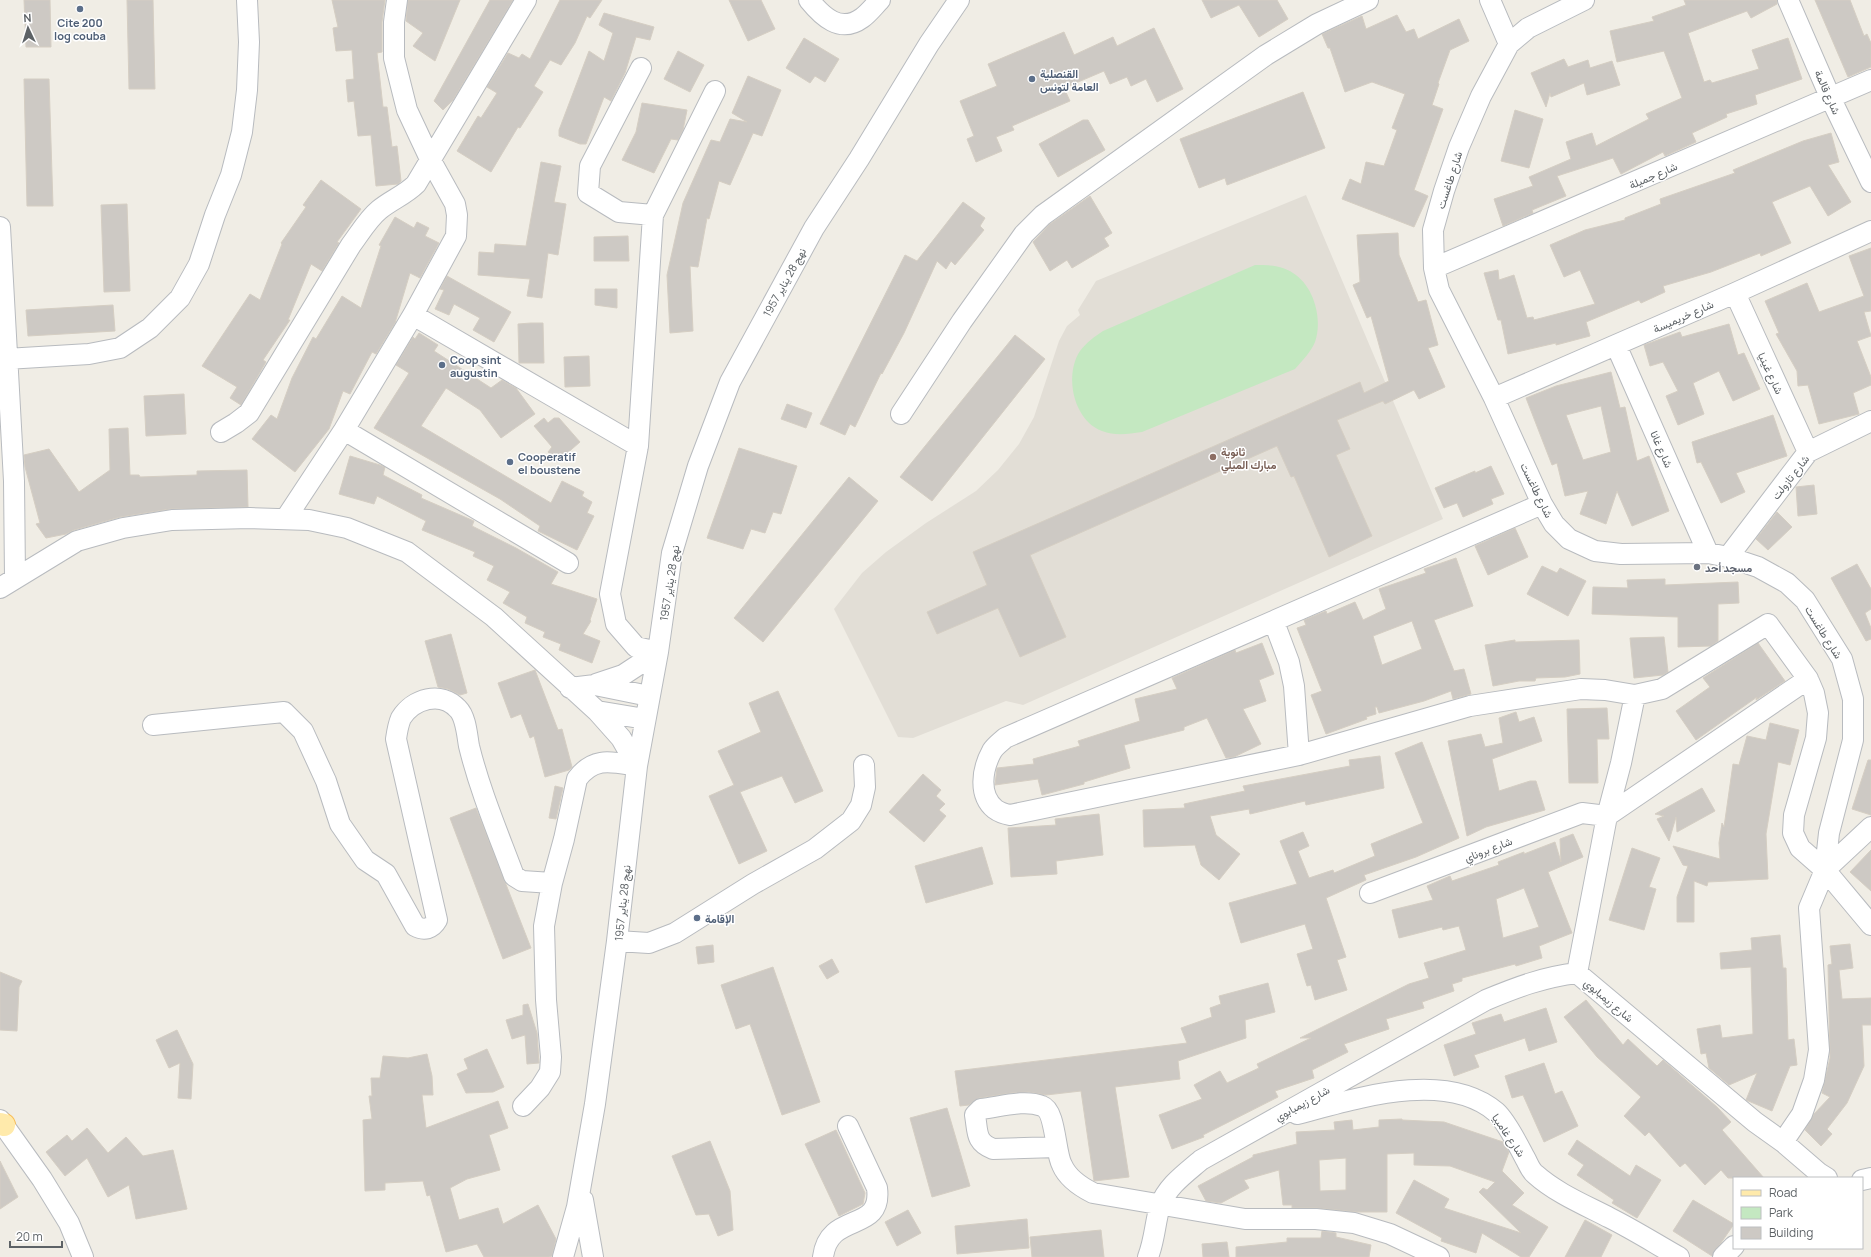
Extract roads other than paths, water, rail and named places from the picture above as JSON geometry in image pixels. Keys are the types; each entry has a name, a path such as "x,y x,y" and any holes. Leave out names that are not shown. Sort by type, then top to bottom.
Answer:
{"street":[{"path":"6,359 89,354 120,348 150,328 180,298 199,264 215,215 231,176 242,132 248,90 249,42 247,0"},
{"path":"286,518 344,430 413,315 456,236 457,225 455,204 430,159 407,110 394,58 394,22 397,0"},
{"path":"221,432 249,413 351,245 379,210 407,193 416,184 526,0"},
{"path":"809,0 825,18 840,24 856,22 880,0"},
{"name":"نهج 28 يناير 1957","path":"563,1257 572,1229 582,1184 618,941 637,766 658,652 672,553 698,466 730,382 814,228 859,159 929,44 959,0"},
{"path":"901,414 962,321 1024,234 1043,215 1266,55 1317,24 1368,0"},
{"path":"1490,0 1509,44"},
{"name":"شارع طاغست","path":"1584,0 1528,28 1509,44 1481,96 1452,169 1433,230 1434,268 1439,290 1494,398 1542,504 1554,524 1569,539 1595,551 1621,554 1708,553 1728,557 1758,567 1787,583 1805,600 1842,659 1853,699 1853,740 1829,834 1826,870"},
{"name":"شارع قالمة","path":"1788,0 1831,99 1871,182"},
{"path":"641,68 590,166 588,193 619,212 653,215"},
{"name":"شارع جميلة","path":"1434,268 1831,99 1871,80"},
{"path":"658,652 636,646 616,624 610,594 638,446 653,215 715,91"},
{"path":"0,227 6,359 14,481 8,582"},
{"name":"شارع خريميسة","path":"1494,398 1735,293 1871,231"},
{"name":"شارع غينيا","path":"1735,293 1808,452"},
{"path":"413,315 638,446"},
{"name":"شارع غانا","path":"1616,345 1708,553"},
{"name":"شارع تازولت","path":"1728,557 1808,452 1871,421"},
{"path":"344,430 568,563"},
{"path":"1542,504 1005,738 992,751 985,769 982,784 987,799 996,810 1010,815 1299,755 1470,706 1581,689 1605,690 1635,695 1662,689 1768,624 1808,679 1814,693 1818,713 1816,732 1794,815 1793,833 1800,848 1826,870 1871,925"},
{"path":"8,582 77,541 123,528 172,520 286,518 309,520 347,528 407,552 494,617 570,688 597,711 621,738 637,766"},
{"path":"1274,622 1289,662 1293,680 1299,755"},
{"path":"570,688 595,685 623,675 658,652"},
{"path":"1607,816 1808,679"},
{"path":"595,685 650,696"},
{"path":"1577,973 1607,816 1621,763 1635,695"},
{"path":"153,724 284,712 303,731 326,781 340,824 365,860 386,874 415,926 428,929 433,926 437,920 396,739 401,719 414,704 428,698 443,699 461,712 472,758 487,805 514,876 527,882 552,883"},
{"path":"597,711 645,719"},
{"path":"523,1106 540,1088 550,1072 551,1057 546,1000 544,926 552,883 577,779 586,769 599,763 606,762 637,766"},
{"path":"618,941 650,943 675,932 753,884 815,850 851,821 861,805 865,786 864,765"},
{"name":"شارع بروناي","path":"1370,893 1582,813 1607,816"},
{"path":"1783,1142 1802,1114 1814,1080 1819,1050 1809,908 1826,870 1871,827"},
{"name":"شارع زيمبابوي","path":"1148,1257 1155,1237 1160,1205 1166,1193 1178,1179 1201,1160 1486,1000 1530,982 1577,973 1755,1122 1783,1142 1814,1175"},
{"name":"شارع غامبيا","path":"1269,1121 1359,1098 1404,1091 1437,1090 1468,1095 1496,1113 1510,1132 1533,1173 1558,1190 1679,1257"},
{"path":"1,1123 42,1179 69,1223 83,1257"},
{"path":"823,1257 824,1246 833,1233 869,1216 876,1208 878,1199 877,1188 848,1126"},
{"path":"1057,1147 1061,1165 1077,1184 1093,1193 1245,1219 1316,1219 1354,1223 1390,1234 1439,1257"},
{"name":"نهج 28 يناير 1957","path":"582,1184 587,1227 593,1257"},
{"name":"شارع زيمبابوي","path":"1155,1237 1158,1257"},
{"path":"1723,1257 1733,1247"}],"place":[{"name":"Cite 200 log couba","path":"80,9"},
{"name":"القنصلية العامة لتونس","path":"1032,79"},
{"name":"Coop sint augustin","path":"442,365"},
{"name":"ثانوية مبارك الميلي","path":"1213,457"},
{"name":"Cooperatif el boustene","path":"510,462"},
{"name":"مسجد أحد","path":"1697,567"},
{"name":"الإقامة","path":"697,918"}]}
